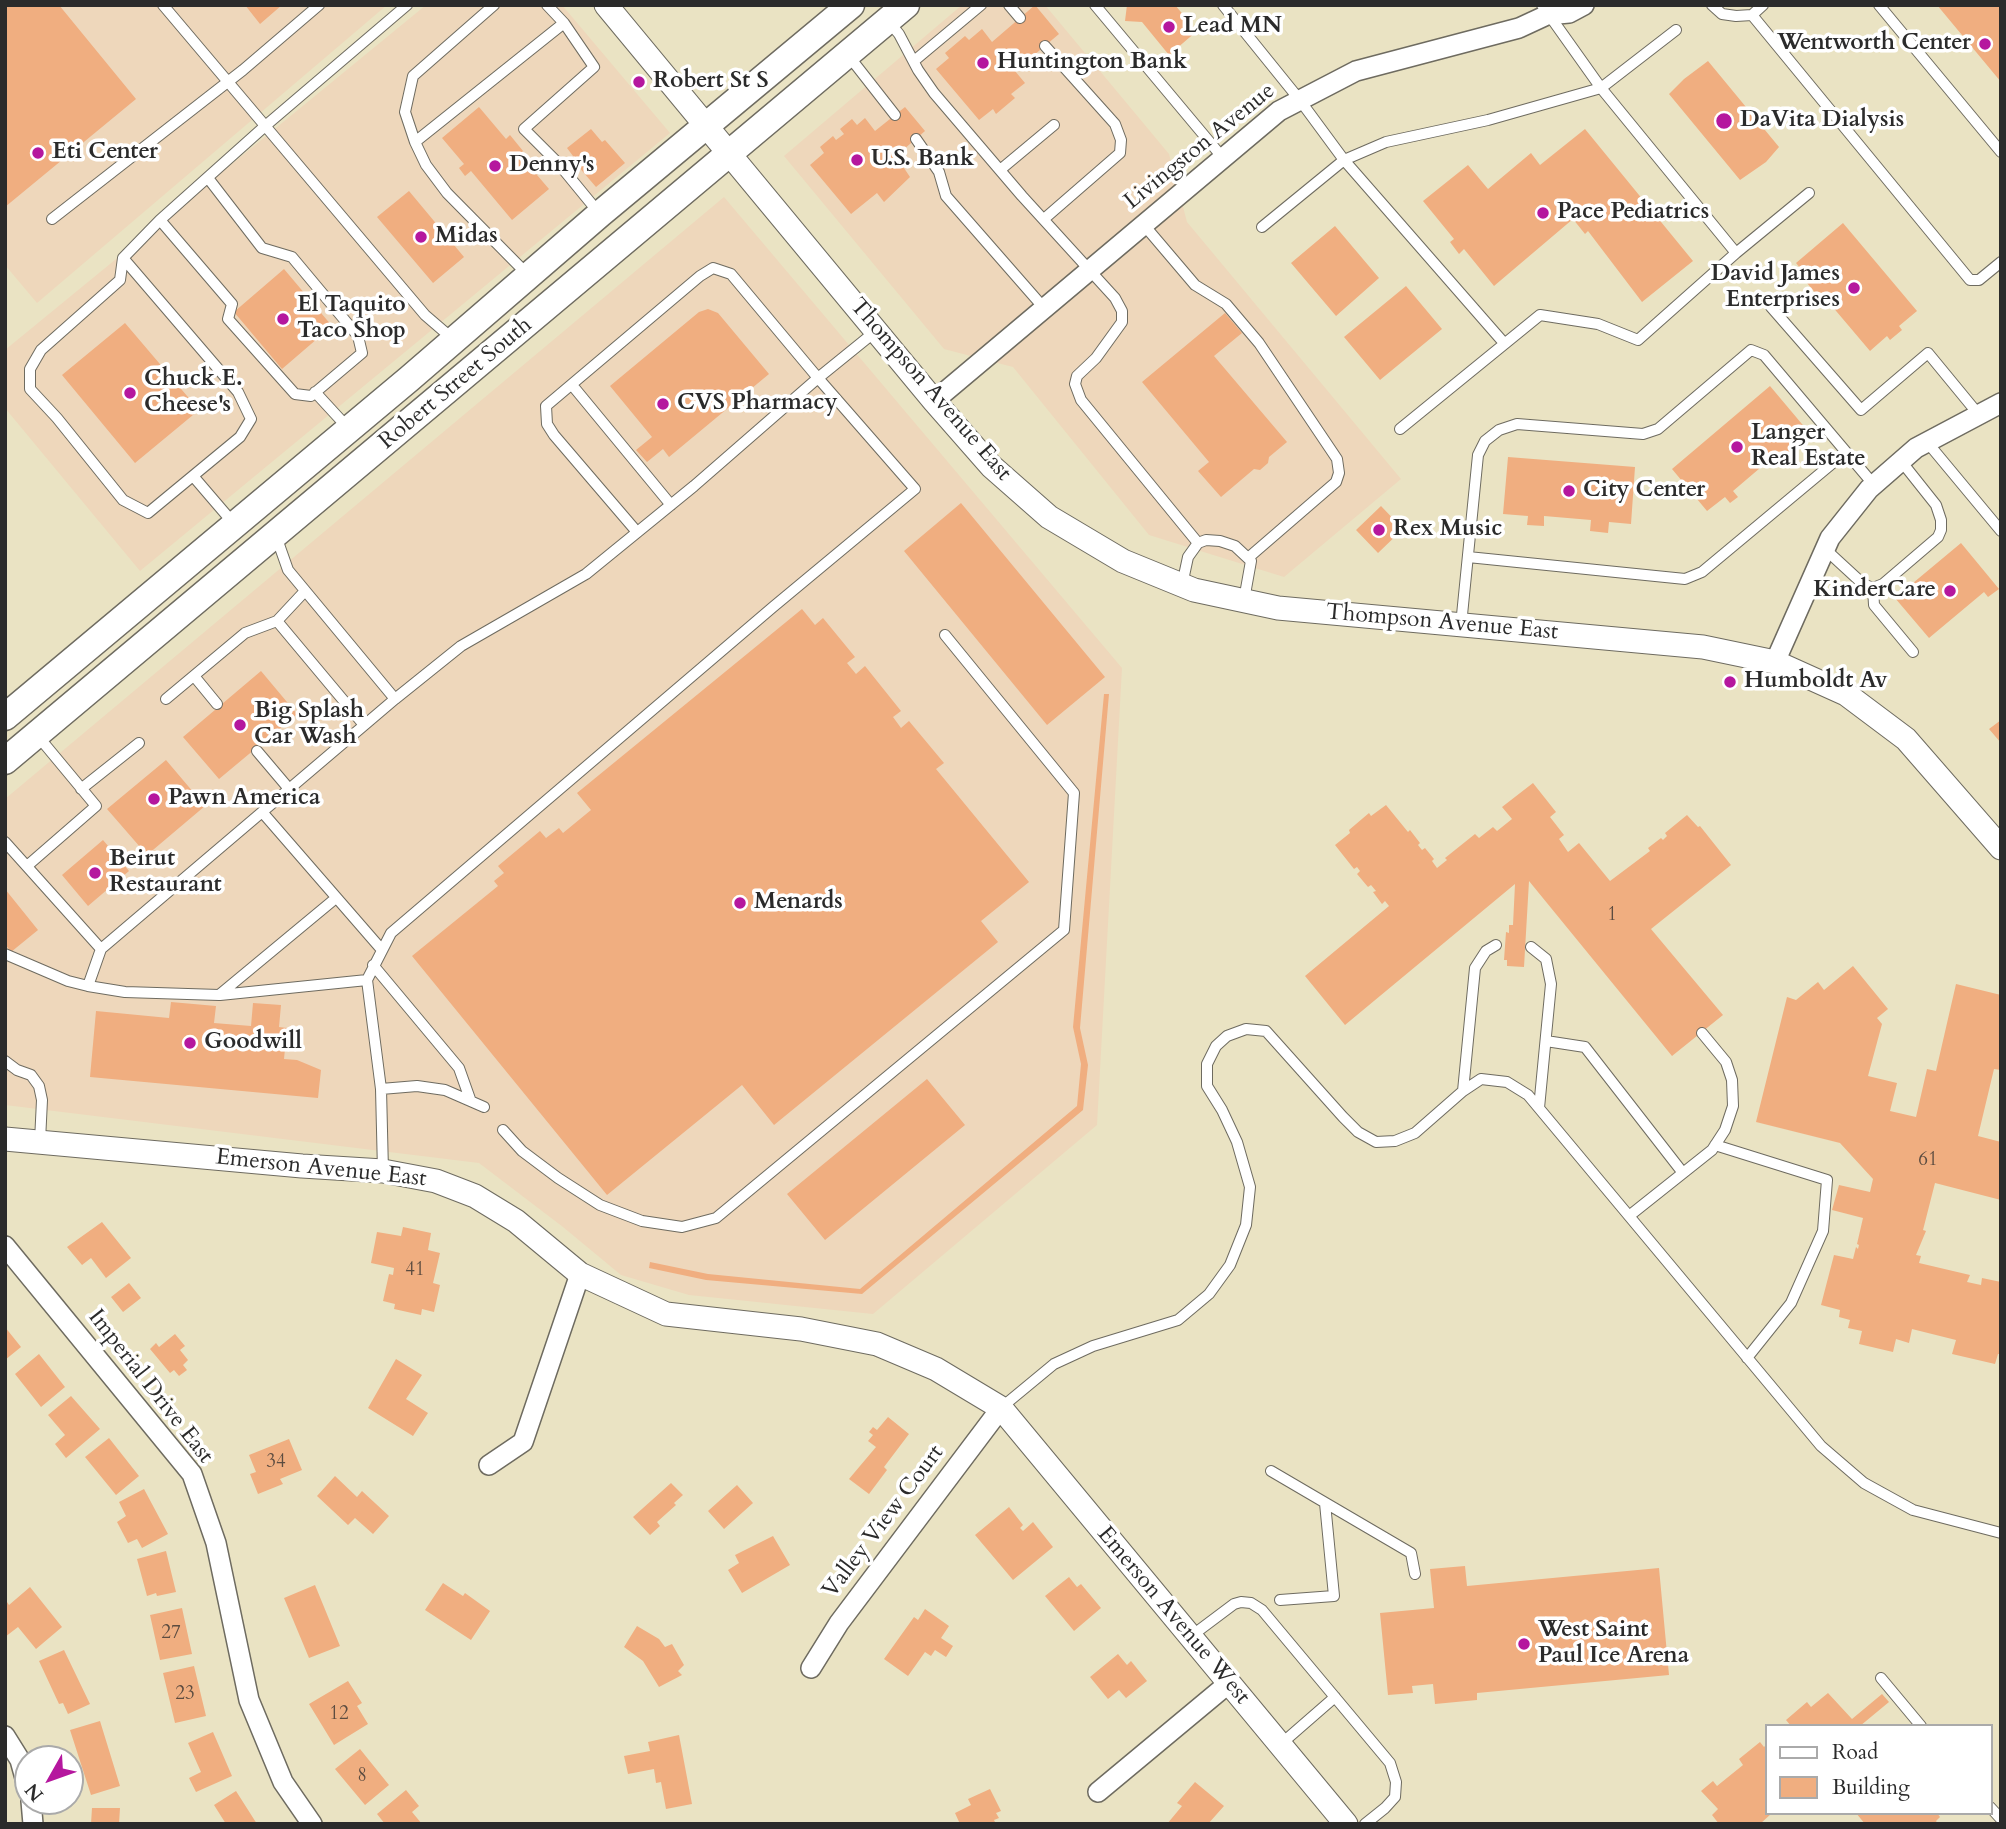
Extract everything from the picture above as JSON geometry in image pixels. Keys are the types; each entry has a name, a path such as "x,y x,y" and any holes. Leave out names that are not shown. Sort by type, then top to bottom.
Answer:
{"main road":[{"name":"Robert Street South","path":"5,718 850,5"},
{"name":"Robert Street South","path":"5,761 897,13"},
{"path":"276,535 270,519 278,489"}],"street":[{"name":"Thompson Avenue East","path":"606,5 934,401 991,466 1049,517 1123,561 1194,590 1278,608 1703,647 1774,662 1846,694 1906,739 2001,848"},
{"name":"Livingston Avenue","path":"934,401 1279,111 1356,71 1519,29 1544,10 1569,13 1584,5"},
{"path":"1774,662 1830,538 1874,485 1916,448 2001,403"},
{"name":"Emerson Avenue East","path":"5,1139 383,1171 436,1181 475,1196 516,1221 580,1274 666,1314 801,1329 877,1344 936,1369 1001,1408"},
{"name":"Imperial Drive East","path":"5,1246 192,1474 216,1543 250,1700 283,1782 312,1824"},
{"path":"489,1465 523,1442 580,1274"},
{"name":"Emerson Avenue West","path":"1001,1408 1346,1824"},
{"name":"Valley View Court","path":"811,1668 839,1623 1001,1408"},
{"path":"1098,1792 1228,1683"}],"lane":[{"path":"163,5 425,315 454,340"},
{"path":"52,219 226,82 318,5"},
{"path":"123,258 238,392 251,419 240,437 148,513 123,500 30,388 30,369 41,350 120,280 123,258 160,220 407,5"},
{"path":"494,5 413,76 405,112 426,165 447,193 529,275"},
{"path":"547,5 564,23 594,67 524,129 558,163 600,214"},
{"path":"914,61 981,5"},
{"path":"1009,5 1020,18"},
{"path":"1095,5 1223,158"},
{"path":"1223,5 1344,160 1504,343"},
{"path":"1712,5 1722,13 1735,16 1752,15 1763,5"},
{"path":"1879,5 2001,152"},
{"path":"1544,10 1601,88 1735,253"},
{"path":"897,13 899,34 934,93 1115,298 1122,311 1122,322 1096,358 1077,376 1075,383 1081,400 1198,543"},
{"path":"1752,15 1970,280 1979,280 2001,262"},
{"path":"415,142 564,23"},
{"path":"1262,227 1344,160 1386,142 1488,120 1601,88 1676,30"},
{"path":"1044,219 1120,153 1121,140 1115,124 1045,46"},
{"path":"848,55 895,115"},
{"path":"1000,170 1054,125"},
{"path":"916,139 939,172 946,196 1044,308"},
{"path":"160,220 232,304 228,319 295,394 311,396 362,353 358,336 292,257 262,248 208,178"},
{"path":"1400,429 1540,315 1598,324 1638,340 1735,253 1809,193"},
{"path":"1143,225 1195,285 1226,304 1259,343 1337,459 1339,473 1336,482 1248,558"},
{"path":"383,1171 380,1088 367,980 391,933 915,489 731,274 713,268 546,406 547,424 637,532"},
{"path":"1771,307 1861,410 1928,353 1979,415"},
{"path":"88,986 102,949 395,699 461,646 586,574 876,331"},
{"path":"1461,625 1478,455 1485,441 1499,430 1517,424 1643,434 1658,429 1751,350 1764,355 1874,485"},
{"path":"572,385 671,505"},
{"path":"315,392 349,429"},
{"path":"1927,442 2001,531"},
{"path":"1468,557 1685,579 1702,572 1846,452"},
{"path":"1825,549 1863,584 1873,587 1882,584 1938,537 1941,530 1936,505 1901,461"},
{"path":"193,476 235,525"},
{"path":"276,535 288,570 395,699"},
{"path":"1182,585 1188,557 1198,543 1206,540 1220,541 1235,546 1251,561 1244,601"},
{"path":"1873,587 1874,605 1913,652"},
{"path":"166,699 245,633 277,621 305,591"},
{"path":"277,621 364,726"},
{"path":"503,1130 522,1151 600,1205 642,1221 682,1227 716,1217 1064,930 1074,793 945,635"},
{"path":"194,676 216,704"},
{"path":"27,866 96,806 37,735"},
{"path":"81,789 139,743"},
{"path":"257,751 290,790"},
{"path":"262,813 382,950"},
{"path":"5,842 102,949"},
{"path":"219,995 336,898"},
{"path":"1463,1091 1475,968 1486,951 1496,945"},
{"path":"1531,947 1546,960 1551,984 1539,1108"},
{"path":"5,954 68,981 125,992 219,995 367,980"},
{"path":"373,965 459,1068 470,1099"},
{"path":"1001,1408 1054,1364 1093,1346 1178,1320 1209,1294 1230,1265 1246,1224 1250,1187 1237,1142 1222,1110 1206,1086 1207,1064 1216,1046 1227,1036 1246,1029 1266,1031 1343,1117 1358,1132 1376,1142 1395,1141 1415,1133 1463,1091 1481,1079 1507,1082 1528,1095 1821,1446 1864,1483 1913,1510 2001,1533"},
{"path":"1629,1216 1715,1145 1725,1130 1733,1106 1732,1080 1726,1062 1702,1033"},
{"path":"1546,1041 1585,1047 1683,1173"},
{"path":"5,1061 17,1070 31,1075 39,1086 42,1100 40,1142"},
{"path":"380,1088 417,1086 445,1090 484,1107"},
{"path":"1715,1145 1827,1180 1823,1231 1791,1303 1747,1358"},
{"path":"1271,1471 1411,1553 1415,1574"},
{"path":"1280,1600 1334,1596 1325,1503"},
{"path":"1191,1637 1234,1604 1251,1603 1262,1610 1390,1763 1396,1782 1395,1797 1365,1824"},
{"path":"1881,1678 1920,1724"},
{"path":"1280,1745 1335,1697"}],"shaded area":[{"path":"5,5 387,5 37,303 5,265"},
{"path":"426,5 562,5 670,133 140,571 5,408 5,350"},
{"path":"962,5 1045,5 1169,154 1187,222 1401,479 1284,577 1149,535 1013,367 944,349 784,156"},
{"path":"724,197 1122,668 1097,1125 873,1314 689,1295 621,1275 479,1163 5,1105 5,799"}],"building":[{"name":"Eti Center","path":"5,5 59,5 136,99 5,207"},
{"path":"245,5 282,5 260,24"},
{"name":"Huntington Bank","path":"1035,5 1059,34 1015,71 1025,83 1011,94 1015,98 996,114 993,109 979,120 936,69 949,58 945,53 965,36 969,40 982,29 992,42"},
{"name":"Lead MN","path":"1127,5 1175,5 1197,31 1169,55 1142,22 1125,21"},
{"name":"Wentworth Center","path":"1937,5 2001,5 2001,82"},
{"name":"DaVita Dialysis","path":"1708,61 1779,147 1766,162 1740,180 1669,94"},
{"name":"Denny's","path":"479,107 506,139 510,135 523,151 519,154 549,189 512,220 471,171 465,176 459,168 464,164 442,138"},
{"name":"U.S. Bank","path":"905,107 925,131 896,156 910,177 884,202 877,193 851,214 810,165 824,153 820,147 833,136 836,140 844,134 840,129 852,119 857,125 865,118 875,131"},
{"path":"591,129 602,142 605,140 625,163 596,187 571,158 573,156 567,148"},
{"name":"Pace Pediatrics","path":"1585,129 1693,261 1642,302 1588,231 1585,234 1573,219 1494,286 1464,249 1459,254 1450,242 1454,239 1423,201 1468,165 1488,189 1531,153 1540,165"},
{"name":"Midas","path":"409,191 464,257 433,283 377,217"},
{"name":"David James Enterprises","path":"1843,223 1917,311 1899,326 1902,330 1890,340 1887,336 1870,351 1820,292 1817,295 1807,283 1810,280 1796,263"},
{"path":"1335,226 1379,278 1336,316 1291,263"},
{"name":"El Taquito Taco Shop","path":"284,269 332,326 282,369 234,312"},
{"path":"1406,286 1442,329 1380,380 1344,337"},
{"name":"CVS Pharmacy","path":"708,309 718,313 769,374 669,457 663,449 647,462 636,450 652,437 610,386 699,312"},
{"path":"1225,313 1242,333 1214,356 1287,442 1269,457 1268,463 1260,470 1254,469 1221,497 1198,471 1209,462 1142,382"},
{"name":"Chuck E. Cheese's","path":"125,323 199,410 135,463 62,375"},
{"path":"1770,386 1807,430 1789,445 1794,450 1785,457 1780,451 1733,491 1738,497 1730,503 1725,497 1707,511 1672,469"},
{"name":"City Center","path":"1508,457 1635,467 1631,524 1609,522 1608,533 1590,531 1591,520 1544,516 1544,526 1527,525 1528,516 1503,514"},
{"path":"961,503 1105,677 1047,725 904,551"},
{"name":"Rex Music","path":"1381,506 1403,529 1378,553 1356,530"},
{"name":"KinderCare","path":"1961,543 1999,589 1988,597 1984,592 1929,638 1895,598"},
{"name":"Menards","path":"802,609 815,625 823,618 855,657 847,663 856,674 865,666 901,711 893,717 901,728 909,721 944,763 936,769 1029,882 981,921 998,942 774,1125 742,1085 607,1195 412,956 498,886 494,881 504,873 498,866 540,831 546,838 559,828 563,833 591,810 577,793"},
{"name":"Big Splash Car Wash","path":"261,671 297,714 219,779 183,737"},
{"path":"1104,694 1109,694 1080,1028 1088,1065 1083,1110 862,1294 706,1280 649,1268 650,1262 708,1274 860,1289 1077,1106 1081,1064 1073,1027"},
{"path":"2001,720 2001,743 1989,729"},
{"path":"166,760 205,806 147,855 107,809"},
{"path":"1533,783 1556,812 1550,817 1564,835 1559,839 1568,852 1579,843 1610,881 1650,851 1648,848 1661,838 1663,840 1667,836 1665,833 1687,815 1700,826 1731,865 1651,929 1723,1015 1672,1056 1529,881 1524,967 1507,966 1507,960 1504,960 1506,932 1509,933 1509,925 1513,925 1515,884 1345,1025 1305,976 1389,906 1385,901 1382,904 1371,885 1368,887 1357,874 1360,871 1357,867 1354,869 1335,845 1369,813 1371,816 1386,805 1408,832 1410,830 1422,850 1425,848 1434,859 1432,861 1437,868 1447,860 1445,858 1475,834 1479,838 1493,827 1497,831 1512,819 1502,807"},
{"name":"Beirut Restaurant","path":"103,840 129,871 88,906 62,875"},
{"path":"5,889 38,930 11,952 5,944"},
{"path":"1853,966 1888,1009 1877,1018 1882,1024 1868,1076 1897,1083 1890,1111 1916,1117 1927,1069 1936,1071 1956,984 2001,995 2001,1070 1994,1069 1978,1136 2001,1142 2001,1200 1935,1183 1923,1230 1926,1231 1916,1255 1921,1256 1919,1263 1970,1275 1967,1282 1981,1285 1982,1278 2001,1282 2001,1354 1998,1354 1995,1364 1952,1354 1956,1340 1912,1329 1909,1343 1896,1339 1893,1352 1859,1344 1862,1331 1848,1328 1850,1320 1839,1317 1840,1310 1821,1305 1834,1255 1853,1259 1859,1245 1857,1244 1863,1218 1832,1210 1839,1185 1870,1192 1873,1179 1840,1143 1756,1122 1787,997 1796,1000 1818,982 1824,990"},
{"name":"Goodwill","path":"171,1002 216,1006 214,1023 251,1026 253,1003 281,1005 279,1027 287,1028 284,1059 297,1060 321,1070 318,1098 90,1077 96,1011 169,1018"},
{"path":"927,1079 965,1125 825,1240 787,1194"},
{"path":"102,1222 131,1258 106,1278 91,1258 82,1265 67,1247"},
{"path":"403,1227 431,1233 428,1250 440,1253 433,1283 440,1285 434,1312 422,1309 421,1315 394,1309 395,1304 383,1301 389,1274 393,1275 394,1268 371,1263 377,1232 401,1236"},
{"path":"129,1283 141,1298 123,1312 111,1297"},
{"path":"5,1327 21,1347 5,1360"},
{"path":"175,1334 185,1346 180,1350 188,1360 183,1365 187,1370 179,1376 174,1370 170,1373 150,1349 156,1343 159,1347"},
{"path":"39,1354 65,1387 41,1407 15,1374"},
{"path":"396,1359 422,1375 406,1399 428,1413 413,1436 368,1408"},
{"path":"71,1396 100,1429 66,1458 55,1444 65,1435 48,1415"},
{"path":"888,1417 909,1434 884,1467 887,1470 869,1494 849,1479 876,1447 868,1441 873,1435 869,1432 873,1427 877,1430"},
{"path":"109,1438 139,1476 116,1495 85,1457"},
{"path":"289,1439 302,1470 280,1479 283,1484 258,1494 250,1474 256,1472 249,1455"},
{"path":"335,1476 357,1497 362,1491 389,1516 373,1534 355,1518 348,1525 317,1496"},
{"path":"671,1483 683,1495 657,1522 660,1526 650,1535 633,1517"},
{"path":"737,1485 753,1503 724,1529 708,1511"},
{"path":"144,1489 168,1534 142,1548 137,1539 128,1543 117,1522 126,1516 119,1502"},
{"path":"1009,1507 1023,1525 1020,1528 1023,1531 1033,1522 1053,1547 1013,1580 975,1535"},
{"path":"773,1536 790,1565 742,1593 728,1570 739,1563 735,1555"},
{"path":"166,1551 176,1592 147,1596 137,1559"},
{"name":"West Saint Paul Ice Arena","path":"1465,1566 1467,1586 1659,1568 1669,1675 1477,1693 1477,1700 1435,1704 1433,1684 1412,1686 1413,1693 1388,1695 1380,1613 1434,1608 1430,1569"},
{"path":"1069,1577 1077,1587 1081,1584 1101,1608 1074,1631 1045,1596"},
{"path":"443,1583 463,1596 465,1593 490,1611 471,1640 425,1610"},
{"path":"315,1585 340,1646 309,1658 284,1598"},
{"path":"30,1587 62,1627 36,1649 18,1627 5,1637 5,1604 7,1602 9,1605"},
{"path":"182,1608 192,1654 160,1660 150,1615"},
{"path":"925,1609 949,1626 941,1638 953,1646 946,1657 935,1650 931,1656 925,1652 908,1676 884,1659 914,1617 918,1620"},
{"path":"637,1626 659,1639 665,1647 672,1644 684,1665 678,1671 682,1675 659,1687 643,1661 624,1647"},
{"path":"64,1650 90,1704 68,1714 63,1703 59,1704 39,1661"},
{"path":"1118,1654 1127,1665 1131,1661 1147,1681 1126,1698 1119,1690 1108,1699 1090,1677"},
{"path":"194,1666 206,1716 175,1723 163,1673"},
{"path":"348,1681 362,1703 357,1706 368,1724 334,1745 309,1704"},
{"path":"1828,1693 1852,1719 1882,1694 1889,1702 1862,1724 1789,1724 1786,1720 1807,1702 1811,1707"},
{"path":"100,1721 120,1786 91,1795 84,1773 84,1745 75,1745 70,1730"},
{"path":"213,1732 232,1776 196,1792 189,1778 201,1772 188,1743"},
{"path":"679,1735 692,1804 666,1809 661,1782 656,1783 654,1769 628,1774 624,1756 650,1751 648,1742"},
{"path":"1760,1742 1764,1747 1764,1815 1770,1815 1760,1824 1719,1824 1712,1815 1718,1809 1701,1791 1713,1781 1717,1786 1743,1765 1739,1759"},
{"path":"360,1749 389,1785 365,1805 335,1769"},
{"path":"1195,1782 1224,1806 1208,1824 1167,1824 1182,1806 1177,1803"},
{"path":"990,1789 1001,1811 996,1813 999,1818 994,1820 996,1824 960,1824 955,1813 971,1805 968,1799"},
{"path":"406,1790 419,1806 412,1812 422,1824 385,1824 377,1814"},
{"path":"236,1791 257,1824 226,1824 214,1805"},
{"path":"92,1808 120,1808 119,1824 91,1824"},
{"path":"1858,1815 1940,1817 1936,1821 1938,1824 1865,1824"}],"place":[{"name":"Lead MN","path":"1169,27"},
{"name":"Wentworth Center","path":"1985,44"},
{"name":"Huntington Bank","path":"983,63"},
{"name":"Robert St S","path":"639,82"},
{"name":"DaVita Dialysis","path":"1724,121"},
{"name":"Eti Center","path":"38,153"},
{"name":"U.S. Bank","path":"857,160"},
{"name":"Denny's","path":"495,166"},
{"name":"Pace Pediatrics","path":"1543,213"},
{"name":"Midas","path":"421,237"},
{"name":"David James Enterprises","path":"1854,288"},
{"name":"El Taquito Taco Shop","path":"283,319"},
{"name":"Chuck E. Cheese's","path":"130,393"},
{"name":"CVS Pharmacy","path":"663,404"},
{"name":"Langer Real Estate","path":"1737,447"},
{"name":"City Center","path":"1569,491"},
{"name":"Rex Music","path":"1379,530"},
{"name":"KinderCare","path":"1950,591"},
{"name":"Humboldt Av","path":"1730,682"},
{"name":"Big Splash Car Wash","path":"240,725"},
{"name":"Pawn America","path":"154,799"},
{"name":"Beirut Restaurant","path":"95,873"},
{"name":"Menards","path":"740,903"},
{"name":"Goodwill","path":"190,1043"},
{"name":"West Saint Paul Ice Arena","path":"1524,1644"}]}
